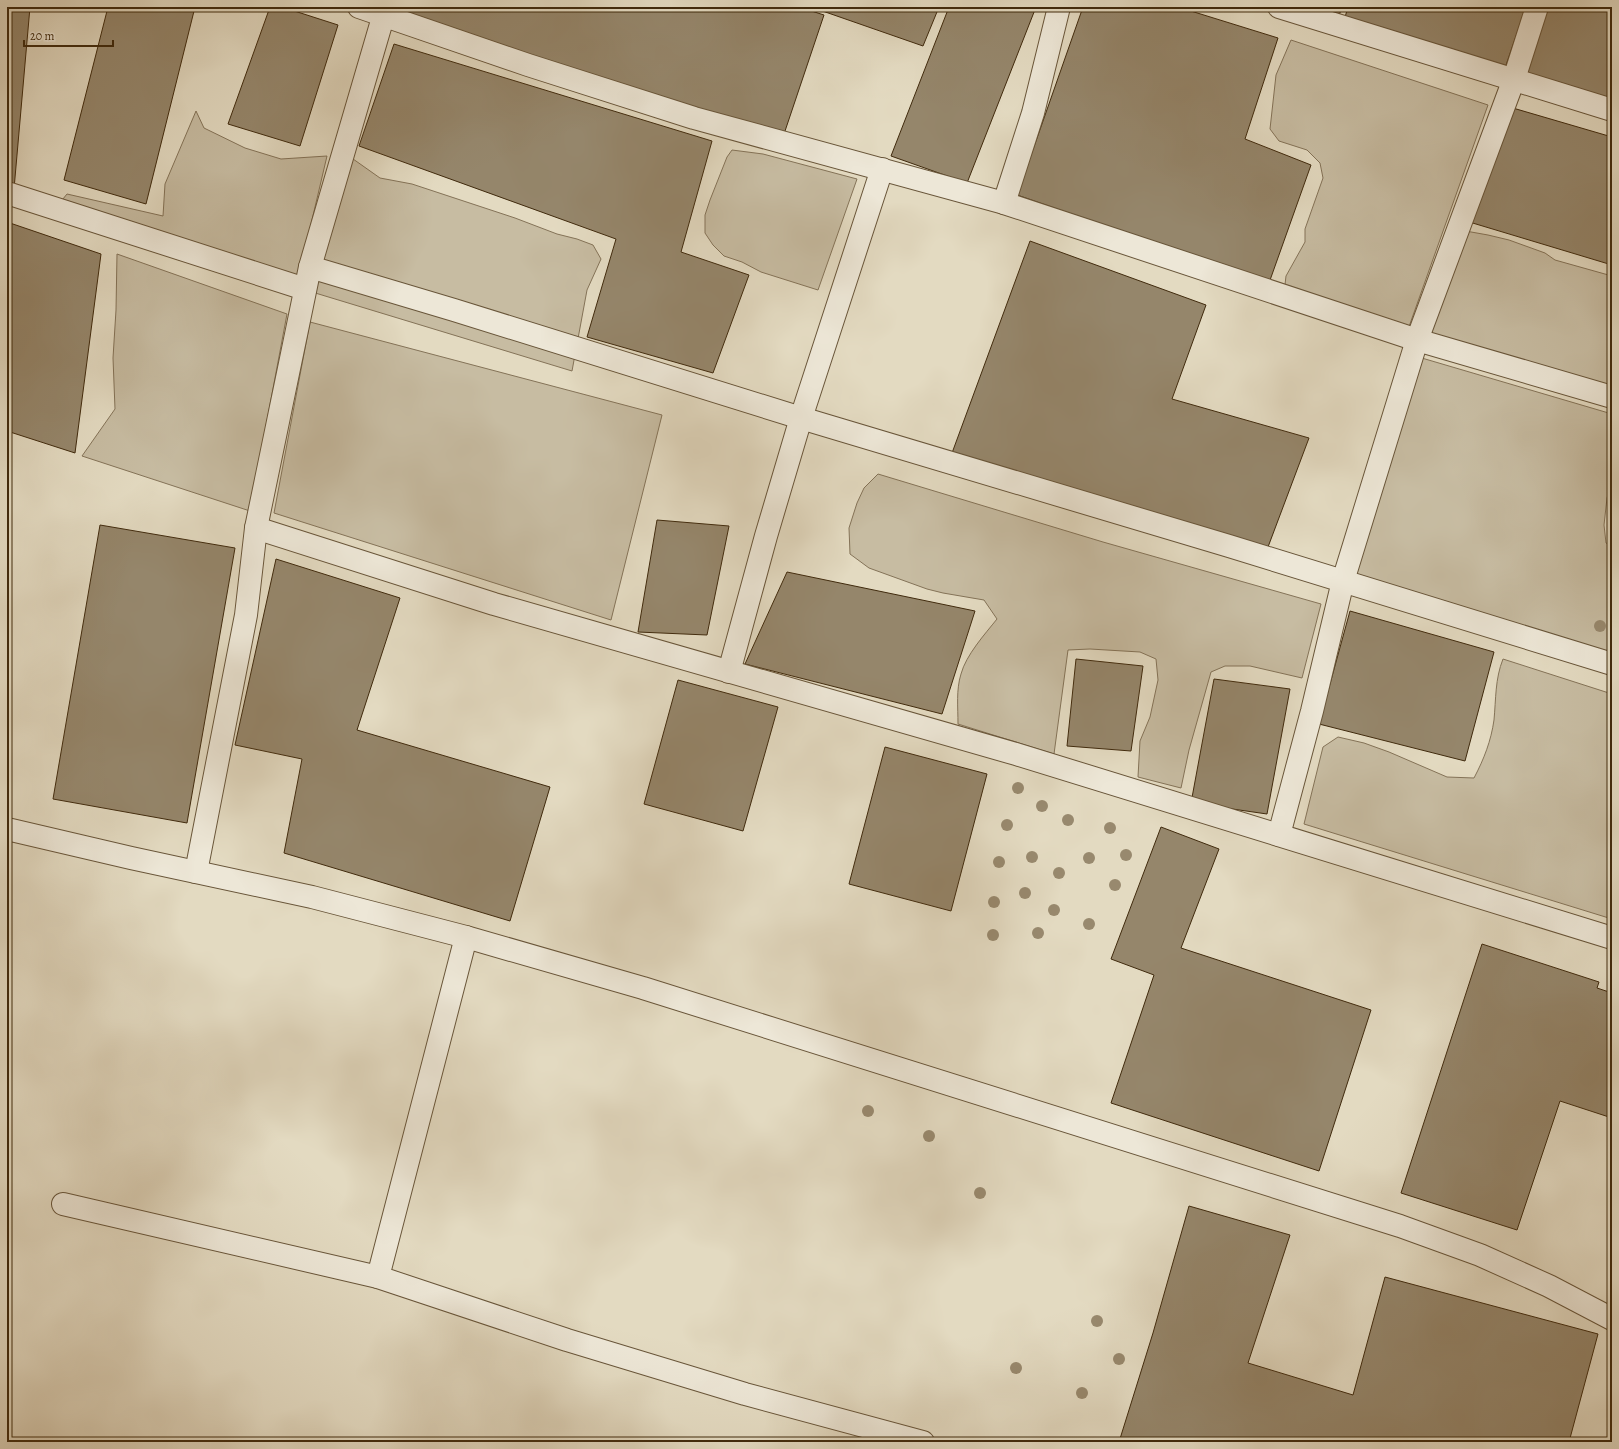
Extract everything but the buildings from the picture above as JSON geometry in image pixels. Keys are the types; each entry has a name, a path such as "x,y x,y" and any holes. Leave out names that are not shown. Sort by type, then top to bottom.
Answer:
{"street":[{"path":"359,7 385,11 528,65 694,118 1004,203 1417,340 1612,397"},
{"path":"1004,203 1033,113 1059,7"},
{"path":"1279,7 1514,78 1612,110"},
{"path":"1280,835 1314,703 1343,581 1417,340 1514,78 1537,7"},
{"path":"196,872 246,615 256,528 305,289 310,267 385,11"},
{"path":"729,672 766,536 801,418 882,169"},
{"path":"7,193 305,289"},
{"path":"310,267 585,350 801,418 1343,581 1612,664"},
{"path":"256,528 494,604 1016,754 1612,938"},
{"path":"7,829 40,838 312,897 466,936 642,988 1400,1226 1480,1255 1549,1286 1612,1319"},
{"path":"378,1277 466,936"},
{"path":"63,1204 378,1277 567,1340 744,1394 923,1442"}],"shaded area":[{"path":"1291,40 1488,105 1406,335 1284,293 1286,276 1305,242 1305,229 1323,178 1320,163 1307,150 1279,141 1270,129 1276,75"},
{"path":"196,111 204,128 245,148 281,159 327,156 296,288 49,216 67,194 163,216 165,184"},
{"path":"732,150 763,154 857,179 818,290 761,272 742,262 724,256 713,245 705,233 705,215 727,157"},
{"path":"346,154 380,178 412,184 593,245 601,259 587,290 572,371 312,292"},
{"path":"1460,230 1509,240 1545,253 1555,260 1612,276 1612,396 1422,341"},
{"path":"117,254 287,314 250,511 82,456 115,409 113,358"},
{"path":"310,322 662,415 611,620 274,513"},
{"path":"1415,356 1612,414 1612,481 1607,498 1604,525 1606,543 1612,546 1612,669 1346,590"},
{"path":"878,474 1103,542 1321,604 1302,678 1250,666 1225,666 1211,672 1189,750 1181,788 1138,777 1140,741 1150,717 1158,680 1156,659 1140,652 1090,649 1068,650 1054,754 958,724 958,686 963,667 976,645 997,619 984,600 927,589 869,568 850,554 849,528 857,503 864,488"},
{"path":"1503,659 1612,694 1612,919 1304,824 1323,747 1338,737 1364,743 1389,752 1447,777 1474,778 1484,757 1491,735 1494,720 1497,682"}]}
